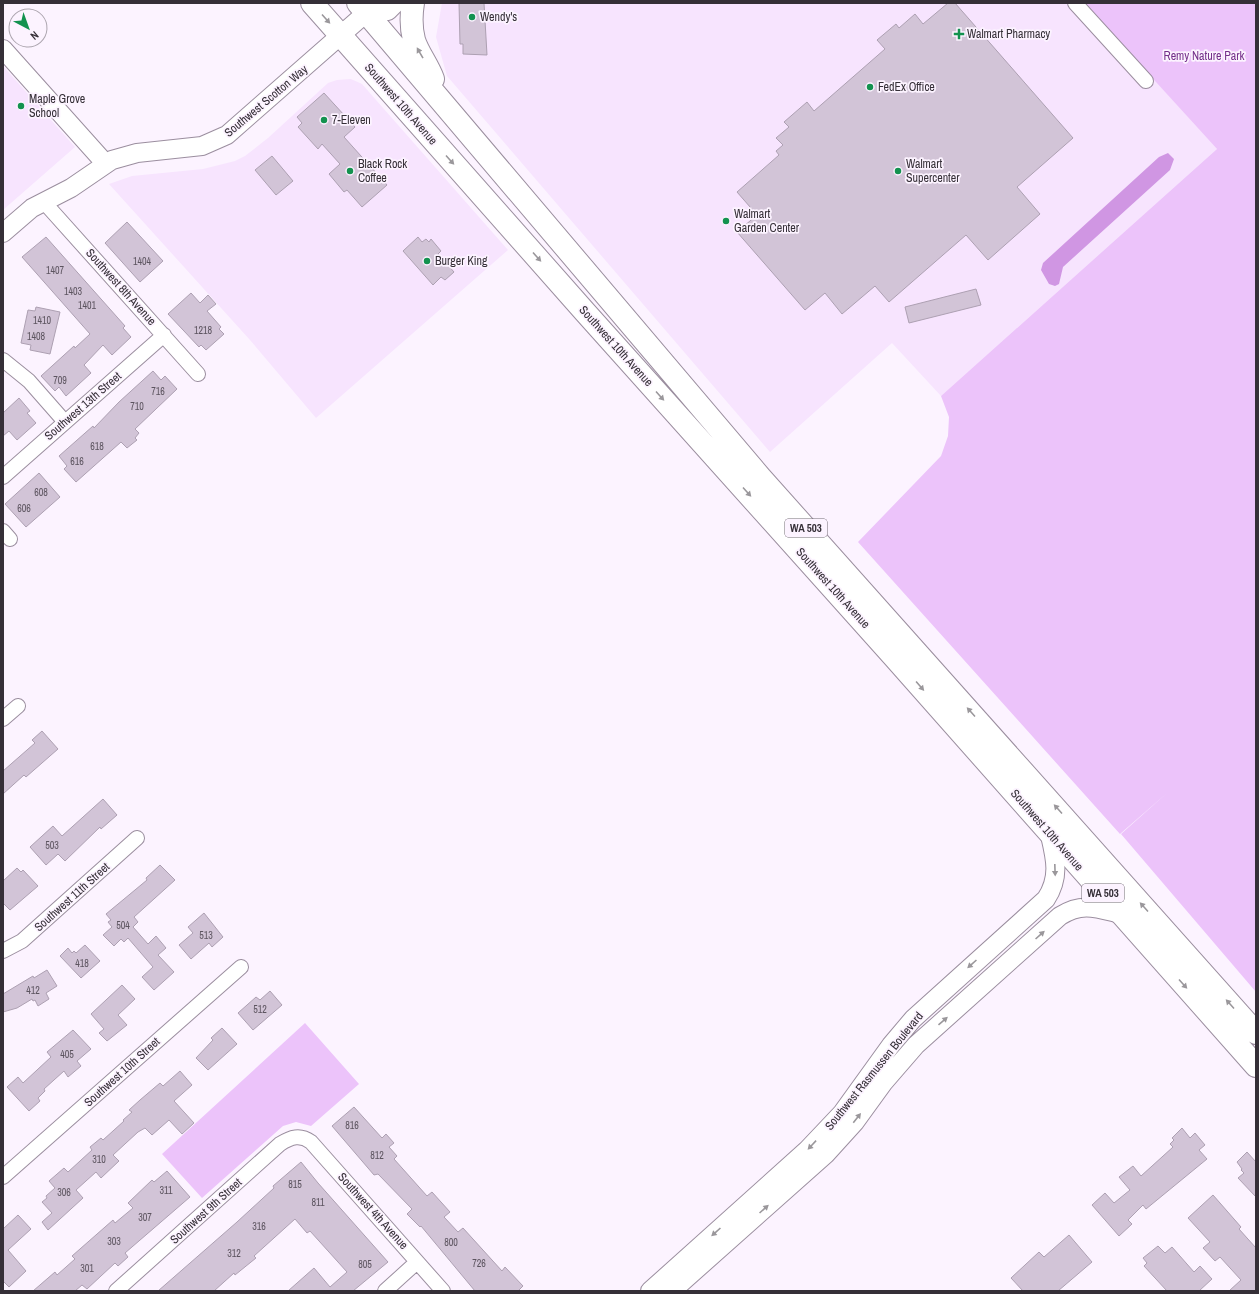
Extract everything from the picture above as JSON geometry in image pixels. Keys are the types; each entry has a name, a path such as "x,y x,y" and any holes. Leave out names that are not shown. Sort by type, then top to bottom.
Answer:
{"highway":[{"name":"Southwest 10th Avenue","path":"312,3 1049,831 1256,1066"},
{"path":"412,3 411,18 414,40 428,64 441,101"},
{"name":"Southwest 10th Avenue","path":"364,6 441,101 761,478 1256,1033"}],"street":[{"path":"364,6 388,10 396,3"},
{"path":"1075,3 1146,81"},
{"name":"Southwest Scotton Way","path":"3,233 32,208 43,201 71,188 106,163 128,155 195,147 221,139 237,128 341,36 364,6"},
{"path":"3,49 106,163"},
{"name":"Southwest 8th Avenue","path":"43,201 198,374"},
{"name":"Southwest 13th Street","path":"3,477 164,335"},
{"path":"3,360 29,381 65,422"},
{"path":"3,719 18,706"},
{"name":"Southwest Rasmussen Boulevard","path":"650,1291 807,1150 842,1113 913,1019 1046,899 1054,886 1056,876 1055,859 1049,831"},
{"name":"Southwest 11th Street","path":"3,951 27,936 137,838"},
{"name":"Southwest Rasmussen Boulevard","path":"672,1291 826,1154 855,1122 884,1082 916,1045 1060,916 1077,907 1098,908 1121,914"},
{"name":"Southwest 10th Street","path":"3,1177 241,967"},
{"name":"Southwest 4th Avenue","path":"298,1137 311,1142 443,1291"},
{"name":"Southwest 9th Street","path":"116,1291 280,1144 292,1138 298,1137"},
{"path":"385,1291 418,1262"}],"shaded area":[{"path":"442,3 1085,3 1217,149 941,396 892,343 770,452 447,76 436,37"},
{"name":"Maple Grove School","path":"3,66 75,147 3,210"},
{"path":"351,79 362,84 508,250 316,418 250,340 109,184 132,176 203,169 235,161 245,156 268,138 328,83 337,80"},
{"path":"1168,153 1174,159 1170,170 1063,267 1059,284 1055,286 1049,284 1041,270 1043,263 1159,157"}],"green space":[{"name":"Remy Nature Park","path":"1084,3 1256,3 1256,992 1121,834 1167,793 1120,834 858,542 941,456 948,436 949,417 941,396 1217,149"},
{"path":"305,1023 359,1084 311,1126 296,1122 283,1126 202,1198 162,1154"}],"building":[{"name":"Wendy's","path":"459,3 484,3 487,55 463,54 463,44 460,44"},
{"name":"Walmart Supercenter","path":"948,3 955,3 1073,138 1017,187 1040,214 988,260 966,235 889,302 875,286 842,314 825,293 805,310 737,232 757,215 737,192 779,155 776,151 783,145 776,138 789,127 784,122 807,102 814,111 885,49 877,40 896,24 899,28 915,14 923,24"},
{"path":"324,93 355,127 344,137 387,185 362,207 347,190 344,192 329,174 340,164 322,144 318,149 298,127 302,123 297,117"},
{"path":"272,156 293,181 276,195 255,170"},
{"path":"127,222 163,261 140,282 105,243"},
{"path":"46,237 125,326 123,328 131,337 112,355 103,345 84,365 91,373 66,396 59,387 55,391 41,376 74,346 75,348 90,334 22,257"},
{"name":"Burger King","path":"418,237 422,242 426,239 429,242 431,239 441,251 438,254 454,272 445,280 441,277 433,285 403,251"},
{"path":"976,289 981,305 909,323 905,307"},
{"path":"191,293 200,303 208,295 216,304 207,311 221,327 219,329 224,334 206,350 201,345 199,347 168,314"},
{"path":"36,307 60,312 50,354 30,350 31,345 21,343 28,310 35,311"},
{"path":"153,371 161,380 165,376 177,389 135,429 139,433 135,438 137,440 127,448 121,442 76,482 64,469 67,466 59,456 93,426 94,428 119,402"},
{"path":"19,398 30,411 27,413 36,423 17,440 9,431 3,436 3,413"},
{"path":"39,473 60,497 26,527 5,504"},
{"path":"42,731 58,749 26,777 24,775 3,794 3,771 35,743 32,740"},
{"path":"103,799 117,815 101,829 100,827 65,861 58,854 46,865 30,847 53,826 62,836"},
{"path":"160,865 175,880 134,917 138,922 133,927 148,944 156,936 166,948 158,955 174,972 154,990 142,977 153,967 128,938 124,942 121,939 114,946 103,935 112,927 108,922 111,920 106,914 147,880 146,878"},
{"path":"17,868 21,872 23,870 38,886 10,910 3,903 3,881"},
{"path":"204,913 223,937 212,947 209,943 191,959 179,945 193,933 188,927"},
{"path":"85,945 100,961 81,978 60,956 68,948 72,953 74,951 76,953"},
{"path":"47,970 57,986 46,993 49,999 38,1006 35,1000 33,1001 32,999 17,1008 3,1012 3,994 33,976 34,978"},
{"path":"122,985 135,999 118,1015 127,1025 107,1041 99,1033 104,1029 91,1014"},
{"path":"270,991 282,1005 253,1030 238,1013 256,997 260,1000"},
{"path":"222,1028 237,1044 208,1070 196,1058 213,1040 211,1038"},
{"path":"73,1030 91,1049 77,1061 81,1066 68,1077 64,1071 44,1089 45,1091 38,1098 40,1101 29,1111 7,1087 18,1077 23,1083 51,1057 47,1052"},
{"path":"180,1071 192,1085 174,1101 194,1123 182,1134 169,1120 152,1135 145,1128 138,1132 113,1155 119,1161 101,1178 96,1172 76,1190 83,1198 48,1230 42,1222 52,1213 42,1202 55,1188 49,1181 64,1168 68,1172 92,1150 90,1147 101,1138 103,1140 124,1121 123,1120 132,1112 129,1110 140,1100 160,1083 163,1086"},
{"path":"354,1107 382,1138 386,1134 394,1143 389,1147 397,1156 394,1159 427,1196 432,1192 450,1212 444,1217 458,1232 463,1228 502,1271 505,1267 523,1286 518,1291 475,1291 421,1226 420,1227 407,1214 412,1209 378,1174 374,1175 332,1126"},
{"path":"1182,1128 1190,1138 1195,1133 1205,1145 1199,1150 1207,1159 1146,1209 1143,1205 1128,1220 1132,1224 1119,1236 1092,1205 1105,1193 1114,1203 1130,1190 1119,1177 1133,1166 1141,1176 1173,1147 1170,1144 1174,1140 1172,1138"},
{"path":"1247,1152 1256,1162 1256,1197 1238,1178 1244,1173 1237,1162"},
{"path":"301,1162 388,1262 353,1291 288,1291 314,1268 330,1287 347,1272 310,1231 307,1233 295,1219 254,1256 256,1258 235,1275 234,1273 214,1291 158,1291 237,1222 274,1188 273,1186"},
{"path":"167,1171 190,1197 125,1253 128,1257 118,1266 115,1263 87,1289 82,1285 75,1291 33,1291 55,1272 57,1275 75,1259 72,1256 113,1220 115,1223 133,1208 128,1203 152,1180 154,1182"},
{"path":"1213,1195 1241,1227 1239,1229 1256,1248 1256,1291 1229,1291 1241,1280 1220,1257 1215,1261 1203,1248 1210,1242 1188,1218"},
{"path":"18,1215 31,1229 8,1250 26,1271 9,1287 3,1281 3,1229"},
{"path":"1069,1235 1092,1262 1058,1291 1023,1291 1011,1278 1039,1252 1044,1257"},
{"path":"1158,1246 1165,1253 1172,1247 1194,1272 1200,1266 1212,1279 1199,1291 1167,1291 1144,1266 1147,1263 1143,1258"}],"place":[{"name":"Wendy's","path":"472,17"},
{"name":"Walmart Pharmacy","path":"959,34"},
{"name":"FedEx Office","path":"870,87"},
{"name":"Maple Grove School","path":"21,106"},
{"name":"7-Eleven","path":"324,120"},
{"name":"Black Rock Coffee","path":"350,171"},
{"name":"Walmart Supercenter","path":"898,171"},
{"name":"Walmart Garden Center","path":"726,221"},
{"name":"Burger King","path":"427,261"}]}
